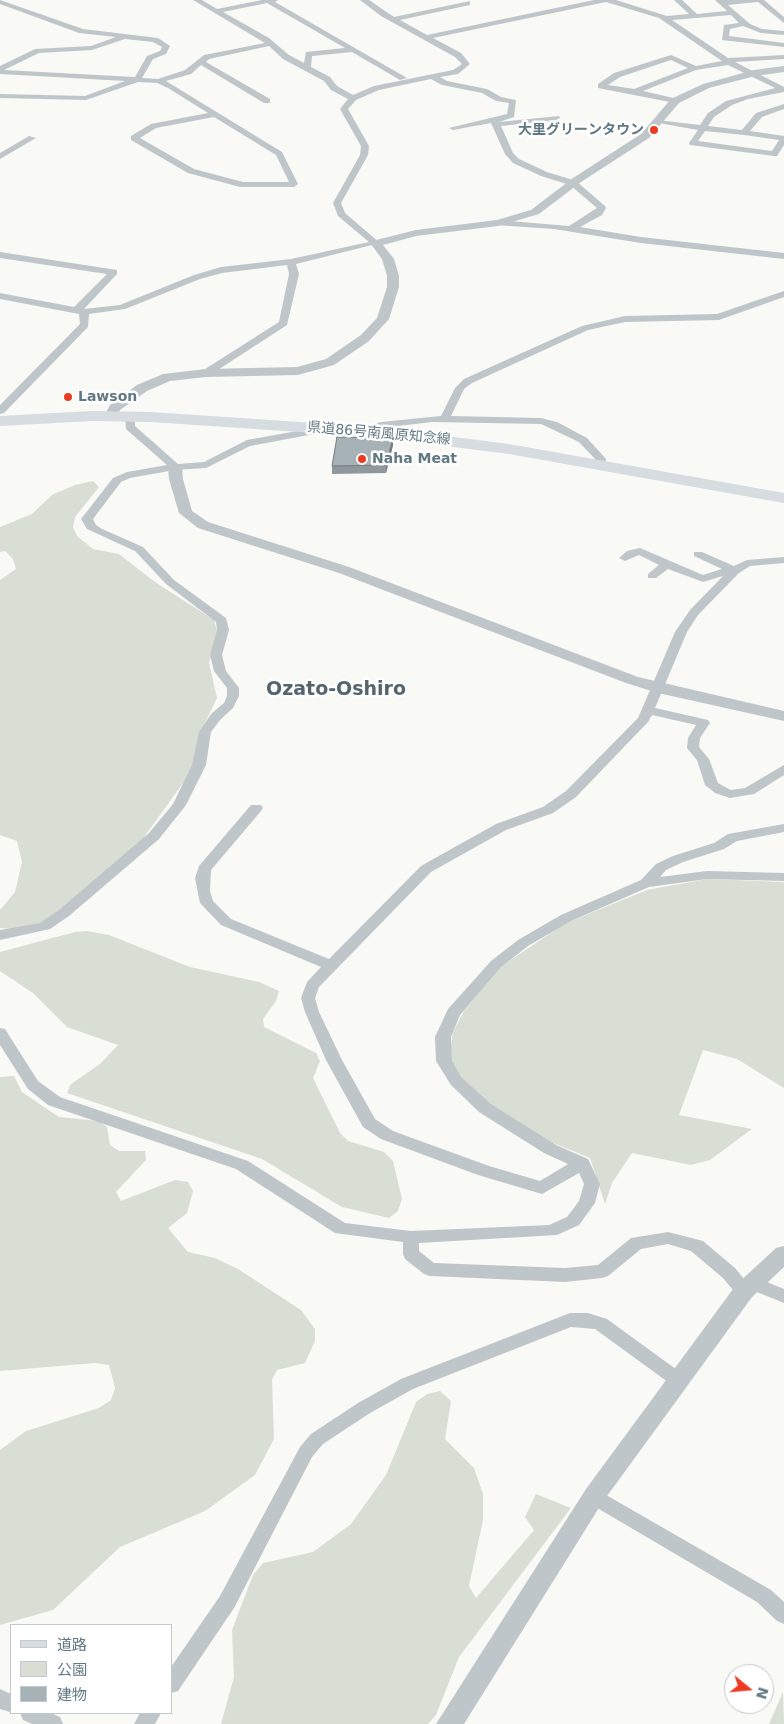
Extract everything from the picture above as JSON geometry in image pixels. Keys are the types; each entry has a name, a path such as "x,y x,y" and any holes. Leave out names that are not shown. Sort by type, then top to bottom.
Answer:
{"main road":[{"name":"県道86号南風原知念線","path":"0,421 130,416 358,431 444,440 600,465 784,498"}],"street":[{"path":"197,0 270,44 286,57 327,79 334,88 354,98"},
{"path":"217,11 269,0 350,50 403,78"},
{"path":"365,1 375,0"},
{"path":"428,37 604,0"},
{"path":"612,1 635,0"},
{"path":"678,0 695,16"},
{"path":"721,2 760,0 784,21"},
{"path":"111,416 119,405 150,383 176,375 303,370 330,362 353,347 383,319 393,286 391,268 376,243 341,214 337,203 364,155 365,146 344,109 354,98 377,88 455,72 466,64 458,55 365,1"},
{"path":"612,1 667,18 728,61 754,73 783,90"},
{"path":"0,96 86,98 137,80 150,58 163,52 166,46 155,40 82,31 2,2"},
{"path":"721,2 745,24 761,31 784,33"},
{"path":"394,19 467,3"},
{"path":"667,18 734,13"},
{"path":"745,24 727,27 725,38 784,45"},
{"path":"0,70 38,51 92,48 125,37"},
{"path":"158,82 188,72 207,57 270,44"},
{"path":"307,68 309,54 350,50"},
{"path":"676,101 601,86 618,75 671,56 695,68"},
{"path":"635,92 663,78 695,68 728,61 784,57"},
{"path":"201,62 267,101"},
{"path":"0,296 80,310 122,307 197,277 221,270 290,262 416,233 498,222 535,212 573,183 645,136 676,101 706,86 754,73 784,69"},
{"path":"0,70 137,80 158,82 171,86 280,154 294,184 243,185 192,171 134,138 154,126 215,114"},
{"path":"433,77 445,83 484,91 499,99 513,102 512,115 495,122"},
{"path":"657,122 703,128 784,138 774,154 693,144 703,128 711,116 729,103 746,97 783,90"},
{"path":"744,133 759,116 784,106"},
{"path":"453,128 495,122 556,118"},
{"path":"495,122 509,154 516,161 544,174 573,183 602,208 599,213 572,228"},
{"path":"0,157 32,138"},
{"path":"498,222 572,228 640,240 784,256"},
{"path":"0,254 114,272 80,310"},
{"path":"206,373 284,323 294,274 290,262"},
{"path":"445,419 460,388 468,381 585,328 624,319 719,317 756,302 784,294"},
{"path":"0,411 85,325 80,310"},
{"path":"130,416 130,427 175,466 176,479 186,513 203,525 344,570 555,652 658,688 784,716"},
{"path":"358,431 381,425 445,419 528,420 553,424 582,440 601,459 600,465"},
{"path":"0,935 44,926 64,913 154,836 179,806 198,765 205,732 215,717 229,705 233,696 233,688 220,671 216,654 223,630 222,621 170,582 139,548 91,527 87,518 117,480 127,475 175,466 206,465 247,443 325,429"},
{"path":"625,558 631,553 640,551 667,565 702,579 734,570 747,563 784,560"},
{"path":"698,554 734,570"},
{"path":"652,576 667,565"},
{"path":"582,1163 542,1188 484,1171 387,1136 369,1123 334,1060 312,1012 308,998 312,985 330,965 426,869 501,827 548,810 572,794 634,731 650,710 681,632 694,612 734,570"},
{"path":"650,710 704,723 694,738 693,748 703,759 712,784 720,790 730,794 749,791 784,769"},
{"path":"256,808 204,869 202,878 203,891 207,903 226,922 330,965"},
{"path":"646,884 661,867 678,859 719,846 733,838 784,828"},
{"path":"0,1033 33,1085 54,1101 242,1165 342,1229 411,1237 551,1231 573,1221 587,1203 592,1184 582,1163 550,1149 485,1108 456,1081 444,1061 443,1037 453,1014 496,964 523,943 566,918 646,884 707,875 784,877"},
{"path":"411,1237 411,1254 430,1269 566,1275 602,1271 636,1243 668,1238 698,1246 748,1287 784,1296"},
{"path":"449,1724 594,1496 748,1287 784,1254"},
{"path":"172,1683 227,1602 306,1452 317,1440 364,1408 407,1384 570,1320 588,1320 601,1324 678,1380"},
{"path":"594,1496 764,1596 784,1615"},
{"path":"32,1714 53,1724"}],"green space":[{"path":"93,481 99,487 75,517 73,527 77,536 93,549 119,554 155,582 214,620 217,631 209,663 217,698 200,733 191,772 134,851 43,923 17,929 0,928 0,910 15,892 22,862 17,841 0,835 0,580 16,569 13,559 5,551 0,552 0,527 32,514 52,495 75,485"},
{"path":"707,879 784,882 784,1088 737,1059 703,1050 679,1115 752,1129 710,1160 691,1165 632,1153 612,1183 605,1204 590,1158 548,1141 497,1109 469,1086 452,1068 451,1047 453,1032 464,1011 500,967 566,923 647,890"},
{"path":"87,931 109,935 190,967 259,982 279,991 276,1001 263,1019 264,1027 316,1053 320,1061 313,1078 340,1133 348,1141 384,1152 393,1161 402,1199 398,1211 389,1218 342,1207 262,1159 67,1093 71,1084 100,1064 118,1045 67,1027 33,993 0,971 0,952 75,932"},
{"path":"14,1076 22,1092 59,1117 99,1121 107,1127 110,1145 119,1151 145,1151 146,1160 116,1192 121,1201 175,1180 188,1182 193,1191 187,1213 168,1228 188,1252 215,1258 238,1269 301,1310 315,1329 315,1341 305,1363 277,1370 272,1380 274,1439 255,1475 205,1511 120,1547 53,1610 0,1625 0,1450 26,1431 99,1408 111,1400 115,1388 109,1365 95,1363 0,1371 0,1077"},
{"path":"440,1391 451,1401 445,1439 474,1468 483,1494 483,1520 469,1586 476,1598 534,1530 525,1517 536,1494 571,1508 459,1657 436,1715 428,1724 221,1724 234,1677 232,1630 253,1575 263,1563 313,1552 351,1524 386,1475 416,1402 427,1394"},
{"path":"783,1692 784,1724 769,1724"}],"building":[{"name":"Naha Meat","path":"337,437 393,438 386,465 332,466"}],"place":[{"name":"大里グリーンタウン","path":"654,130"},
{"name":"Lawson","path":"68,397"},
{"name":"Naha Meat","path":"362,459"}],"district":[{"name":"Ozato-Oshiro","path":"336,690"}]}
